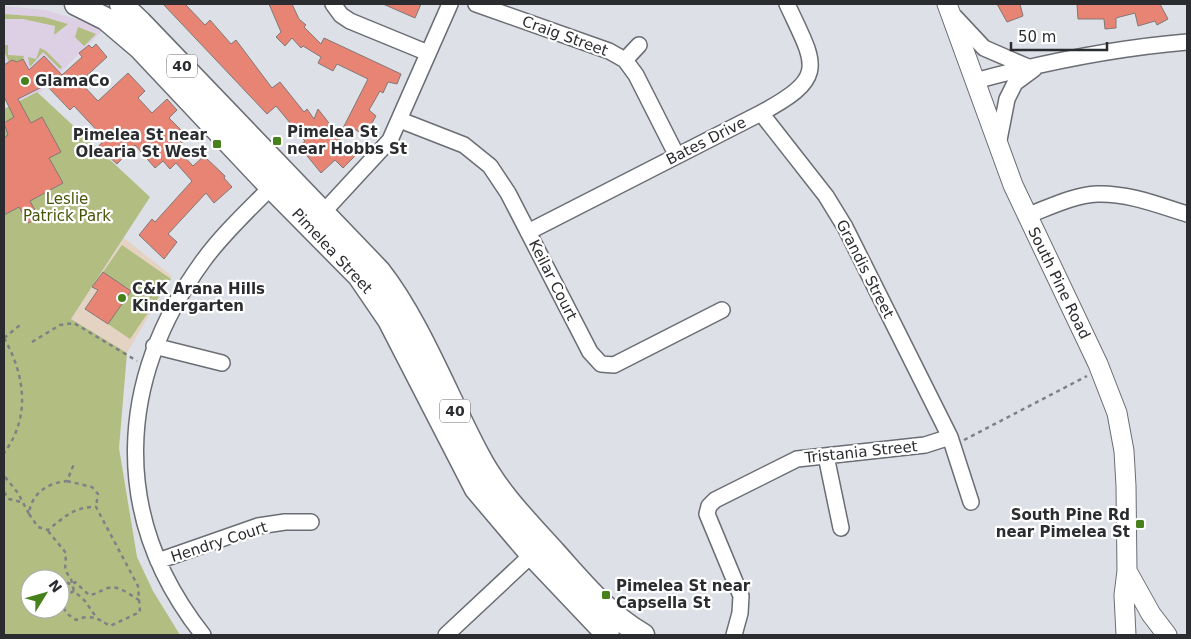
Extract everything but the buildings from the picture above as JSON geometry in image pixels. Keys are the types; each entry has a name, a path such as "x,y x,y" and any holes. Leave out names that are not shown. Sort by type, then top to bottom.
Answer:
{"main road":[{"name":"Pimelea Street","path":"76,4 106,19 140,47 316,220 374,295 400,340 467,474 486,503 604,607 643,635"},
{"name":"Pimelea Street","path":"120,4 140,22 277,181"},
{"name":"Pimelea Street","path":"538,549 608,635"}],"street":[{"path":"333,4 341,15 350,21 428,53"},
{"path":"316,220 385,148 400,120 450,4"},
{"name":"Craig Street","path":"476,4 609,52 625,60 636,75 676,156"},
{"name":"Bates Drive","path":"528,232 761,113 797,92 805,84 809,74 809,52 787,4"},
{"path":"948,6 966,31 984,48 1035,66"},
{"name":"South Pine Road","path":"948,6 998,145 1026,216 1098,364 1117,413 1125,467 1127,571 1124,595 1126,635"},
{"path":"975,81 1035,66 1142,46 1187,42"},
{"name":"Craig Street","path":"625,60 639,45"},
{"path":"998,145 1007,99 1015,82 1035,66"},
{"name":"Grandis Street","path":"761,113 826,196 845,227 950,437 971,502"},
{"name":"Keilar Court","path":"400,120 457,141 480,156 504,185 590,352 603,366 614,365 722,310"},
{"path":"203,635 181,607 158,561 144,515 135,473 135,431 147,366 154,346 203,260 277,181"},
{"path":"1026,216 1061,203 1096,194 1126,196 1187,214"},
{"path":"154,346 222,363"},
{"name":"Tristania Street","path":"734,635 740,613 741,596 708,514 709,506 715,500 797,459 925,445 950,437"},
{"path":"826,456 841,528"},
{"name":"Hendry Court","path":"158,561 258,526 285,522 311,522"},
{"path":"446,635 538,549"},
{"name":"South Pine Road","path":"1127,571 1151,614 1166,635"}],"path":[{"path":"32,342 60,325 74,323 147,366"},
{"path":"4,453 15,433 21,415 23,394 20,375 13,354 4,338 20,324"},
{"path":"950,437 964,440 1087,376"},
{"path":"66,481 74,464"},
{"path":"5,477 18,493 20,502 38,527 48,530 66,553 66,570 74,591 85,601 96,617 110,626 140,612 138,586 96,507 98,494 92,487 79,482 54,482 43,488 30,505 29,514"},
{"path":"4,492 9,500 20,502"},
{"path":"48,530 68,514 84,506 96,507"},
{"path":"72,585 75,582 89,595 99,594 110,588 120,589 139,600"},
{"path":"70,593 74,591"},
{"path":"70,616 76,620 87,616 96,617"}],"shaded area":[{"path":"4,6 46,10 105,28 40,93 37,92 9,106 4,97"},
{"name":"C&K Arana Hills Kindergarten","path":"124,238 172,276 127,353 71,319"}],"green space":[{"path":"4,14 44,17 68,24 54,35 55,26 23,19 4,19"},
{"path":"78,27 96,34 84,46 75,37"},
{"path":"4,45 8,45 8,55 24,56 23,59 17,62 9,62 4,51"},
{"path":"40,48 46,51 62,67 60,69 43,52 30,67 28,57 36,59"},
{"name":"Leslie Patrick Park","path":"37,92 150,197 71,319 127,353 119,448 137,557 153,591 180,635 4,635 4,109"},
{"path":"122,245 171,279 130,339 108,324 130,290 103,272"}],"place":[{"name":"GlamaCo","path":"25,81"},
{"name":"Pimelea St near Hobbs St","path":"277,141"},
{"name":"Pimelea St near Olearia St West","path":"217,144"},
{"name":"C&K Arana Hills Kindergarten","path":"122,298"},
{"name":"South Pine Rd near Pimelea St","path":"1140,524"},
{"name":"Pimelea St near Capsella St","path":"606,595"}]}
